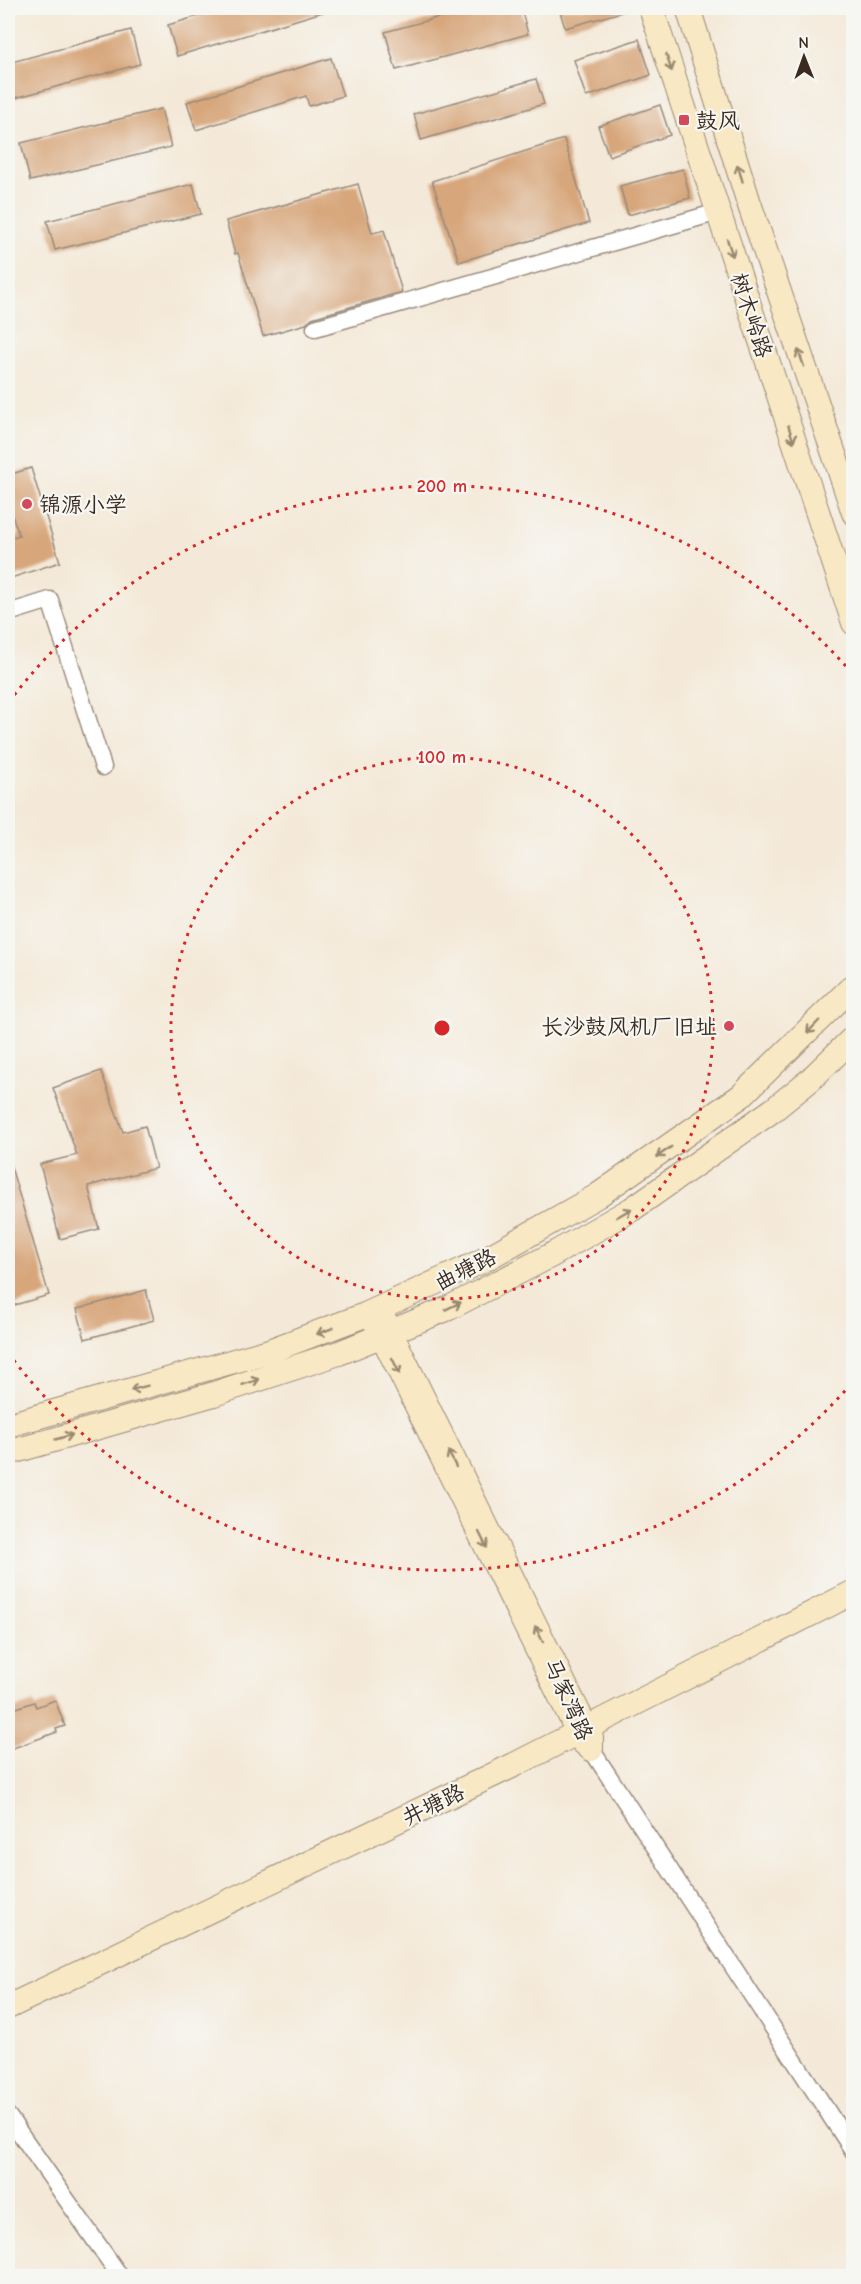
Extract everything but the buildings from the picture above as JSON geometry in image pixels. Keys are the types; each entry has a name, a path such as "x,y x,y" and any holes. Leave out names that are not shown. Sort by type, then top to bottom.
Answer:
{"main road":[{"name":"树木岭路","path":"651,8 854,622"},
{"name":"树木岭路","path":"688,8 748,200 854,513"},
{"name":"曲塘路","path":"8,1425 269,1352 375,1311 482,1261 540,1230 646,1164 741,1095 854,985"},
{"name":"曲塘路","path":"8,1453 214,1394 339,1353 459,1303 550,1256 632,1209 773,1110 810,1080 854,1037"},
{"name":"马家湾路","path":"375,1311 586,1738"},
{"name":"井塘路","path":"8,2007 586,1738 854,1592"},
{"name":"井塘路","path":"8,2018 586,1738 854,1605"}],"street":[{"path":"315,328 718,212"},
{"path":"8,613 50,600 103,767"},
{"path":"586,1738 854,2152"},
{"path":"8,2116 120,2277"}],"place":[{"name":"鼓风","path":"684,120"},
{"name":"锦源小学","path":"27,504"},
{"name":"长沙鼓风机厂旧址","path":"729,1026"}]}
